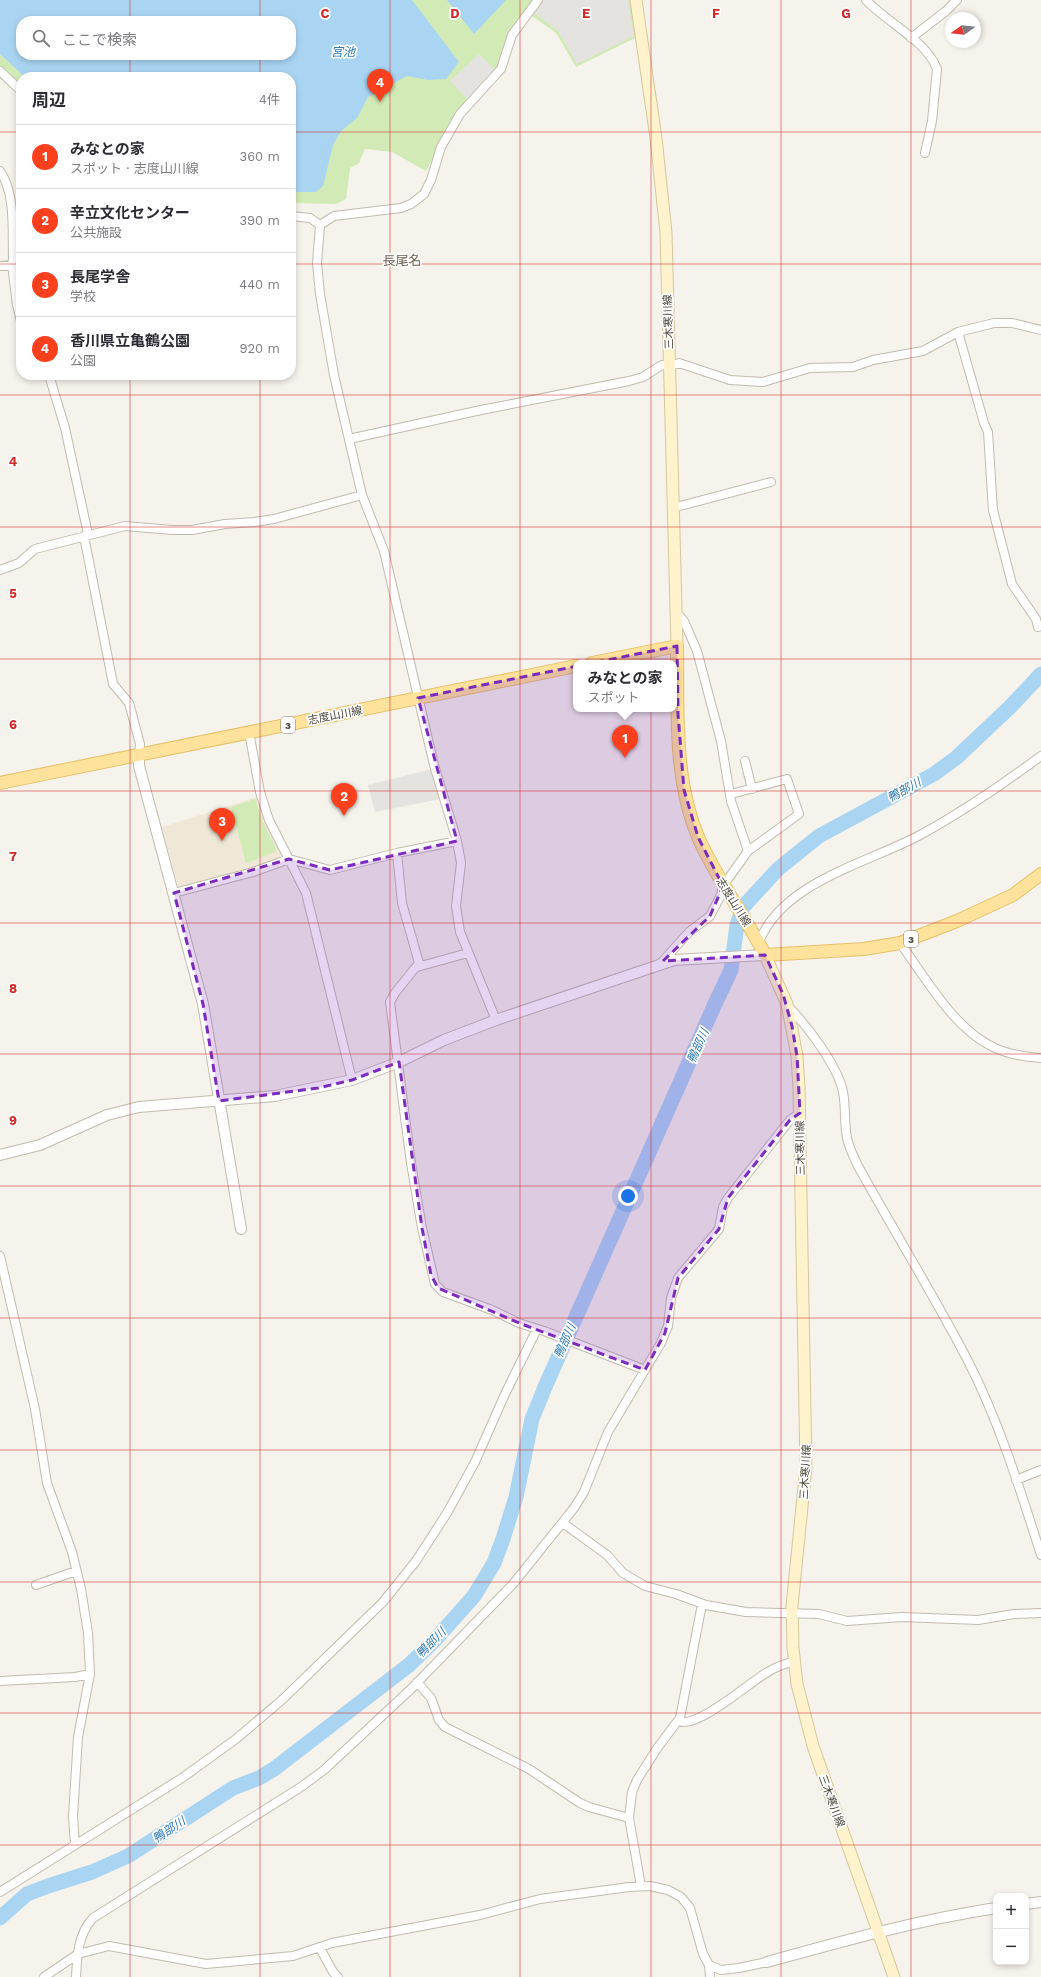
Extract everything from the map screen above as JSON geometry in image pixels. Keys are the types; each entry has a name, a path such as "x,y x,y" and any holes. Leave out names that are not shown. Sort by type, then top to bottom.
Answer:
{"main road":[{"name":"三木寒川線","path":"636,0 656,138 666,233 672,508 677,646"},
{"name":"志度山川線","path":"677,646 678,714 684,790 698,836 724,888 758,941 765,955"},
{"path":"607,660 677,646"},
{"name":"志度山川線","path":"0,783 573,667"},
{"name":"3","path":"765,955 864,949 900,943 957,921 1013,895 1041,874"},
{"name":"三木寒川線","path":"765,955 787,1004 797,1056 800,1113 806,1467 792,1614 794,1661 803,1714 813,1746 894,1977"}],"street":[{"path":"320,225 334,216 402,208 411,204 424,194 431,180 444,141 460,114 501,69 512,35 538,0"},
{"path":"866,0 876,11 925,50 934,62 937,69 932,121 925,153"},
{"path":"911,38 946,11 956,0"},
{"path":"0,71 16,86"},
{"path":"0,171 8,187 10,201 14,258 12,265 16,297"},
{"path":"296,217 310,218 320,225"},
{"path":"320,225 317,263 320,294 334,376 362,495 384,551 434,766 457,841 461,863 456,906 460,932 496,1020"},
{"path":"0,266 16,265"},
{"path":"349,438 643,377 662,365 670,366 679,363 730,380 763,382 810,368 853,367 873,360 923,351 958,332 994,323 1012,323 1041,330"},
{"path":"958,332 984,423 988,432 993,510 1012,584 1036,619 1038,627"},
{"path":"50,380 66,435 113,684 129,703 140,744 139,766 203,1004 241,1229"},
{"path":"672,508 770,482"},
{"path":"0,570 19,563 35,549 125,526 192,530 225,524 254,522 274,519 362,495"},
{"path":"676,612 684,621 697,651 721,741 731,802 748,851"},
{"path":"249,732 260,792 267,813 306,893 352,1080"},
{"path":"758,941 764,929 784,904 807,889 923,834 996,789 1041,756"},
{"path":"745,761 752,789"},
{"path":"661,963 689,932 710,916 724,888 748,851 799,814 788,779 735,793"},
{"path":"174,893 253,872 289,859 330,870 398,853 457,841"},
{"path":"398,853 402,903 419,963 395,993 390,1002 395,1052 399,1062 411,1163 422,1228 435,1284 443,1292 492,1310 519,1323 645,1370"},
{"path":"900,943 948,1009 968,1031 994,1048 1041,1058"},
{"path":"417,967 468,953"},
{"path":"0,1155 40,1145 107,1115 139,1106 275,1096 352,1080 399,1062 444,1040 496,1020 661,963 702,957 765,955"},
{"path":"787,1004 799,1017 831,1063 843,1091 847,1137 858,1166 967,1360 991,1413 1016,1480 1041,1555"},
{"path":"76,1977 78,1954 83,1929 93,1918 301,1787 324,1770 417,1682 513,1584 563,1523 580,1499 608,1432 661,1343 668,1326 671,1298 678,1278 719,1229 723,1207 728,1198 793,1116 800,1113"},
{"path":"0,1256 2,1271 35,1409 47,1484 72,1552 81,1590 87,1626 90,1674 78,1737 73,1816 75,1845"},
{"path":"0,1892 182,1778 236,1739 283,1699 383,1602 416,1562 450,1506 475,1462 505,1394 541,1330"},
{"path":"1016,1480 1041,1470"},
{"path":"563,1523 607,1555 623,1573 645,1586 676,1594 702,1604 746,1612 819,1614 847,1622 902,1617 978,1620 1014,1614 1041,1613"},
{"path":"36,1585 76,1571"},
{"path":"641,1886 629,1818 632,1792 637,1780 658,1747 678,1722 684,1705 702,1604"},
{"path":"678,1722 687,1722 710,1712 765,1674 794,1661"},
{"path":"0,1681 74,1677 90,1674"},
{"path":"417,1682 432,1698 439,1720 445,1727 529,1769 580,1803 629,1818"},
{"path":"44,1977 78,1954 109,1946 206,1964 293,1956 332,1943 480,1915 540,1899 641,1886 650,1886 668,1890 680,1897 690,1908 703,1954 709,1965 710,1977"},
{"path":"1029,1904 1041,1902"},
{"path":"709,1965 721,1970 740,1968 878,1931 928,1920 993,1909"},
{"path":"320,1948 333,1972 338,1977"}],"highlighted area":[{"path":"677,646 678,714 684,790 698,837 723,886 710,916 663,961 765,955 783,994 792,1026 797,1056 800,1113 790,1120 728,1198 719,1229 678,1278 665,1333 645,1370 519,1323 438,1288 431,1275 422,1228 399,1062 352,1080 318,1088 219,1101 203,1004 174,893 289,859 330,870 457,841 418,698"}],"shaded area":[{"path":"537,0 628,0 634,36 577,64 558,31 535,14 525,16"},
{"path":"479,54 496,71 467,99 450,81"},
{"path":"432,769 441,799 375,812 368,785"},
{"path":"260,796 285,855 283,859 179,890 162,827"}],"green space":[{"path":"0,0 630,0 637,37 576,67 556,33 532,16 518,23 499,71 459,111 426,171 392,152 365,149 359,163 350,168 346,199 336,204 296,203 296,72 16,72 16,88 0,74"},
{"path":"255,799 263,822 277,851 246,863 231,807"}],"water":[{"name":"宮池","path":"0,0 412,0 459,62 446,79 428,80 407,76 368,97 357,118 341,131 333,145 323,186 316,192 296,192 296,72 20,72 0,54"},
{"path":"447,0 506,0 474,34"}],"waterway":[{"name":"鴨部川","path":"0,1918 27,1894 92,1872 128,1856 233,1788 259,1778 274,1769 409,1665 434,1641 474,1596 494,1563 503,1539 516,1497 532,1419 545,1387 731,970 737,925 743,907 778,869 819,836 934,774 956,758 1011,706 1041,674"}],"place":[{"name":"香川県立亀鶴公園","path":"380,102"},
{"name":"みなとの家","path":"625,758"},
{"name":"辛立文化センター","path":"344,816"},
{"name":"長尾学舎","path":"222,841"}],"district":[{"name":"長尾名","path":"402,260"}]}
